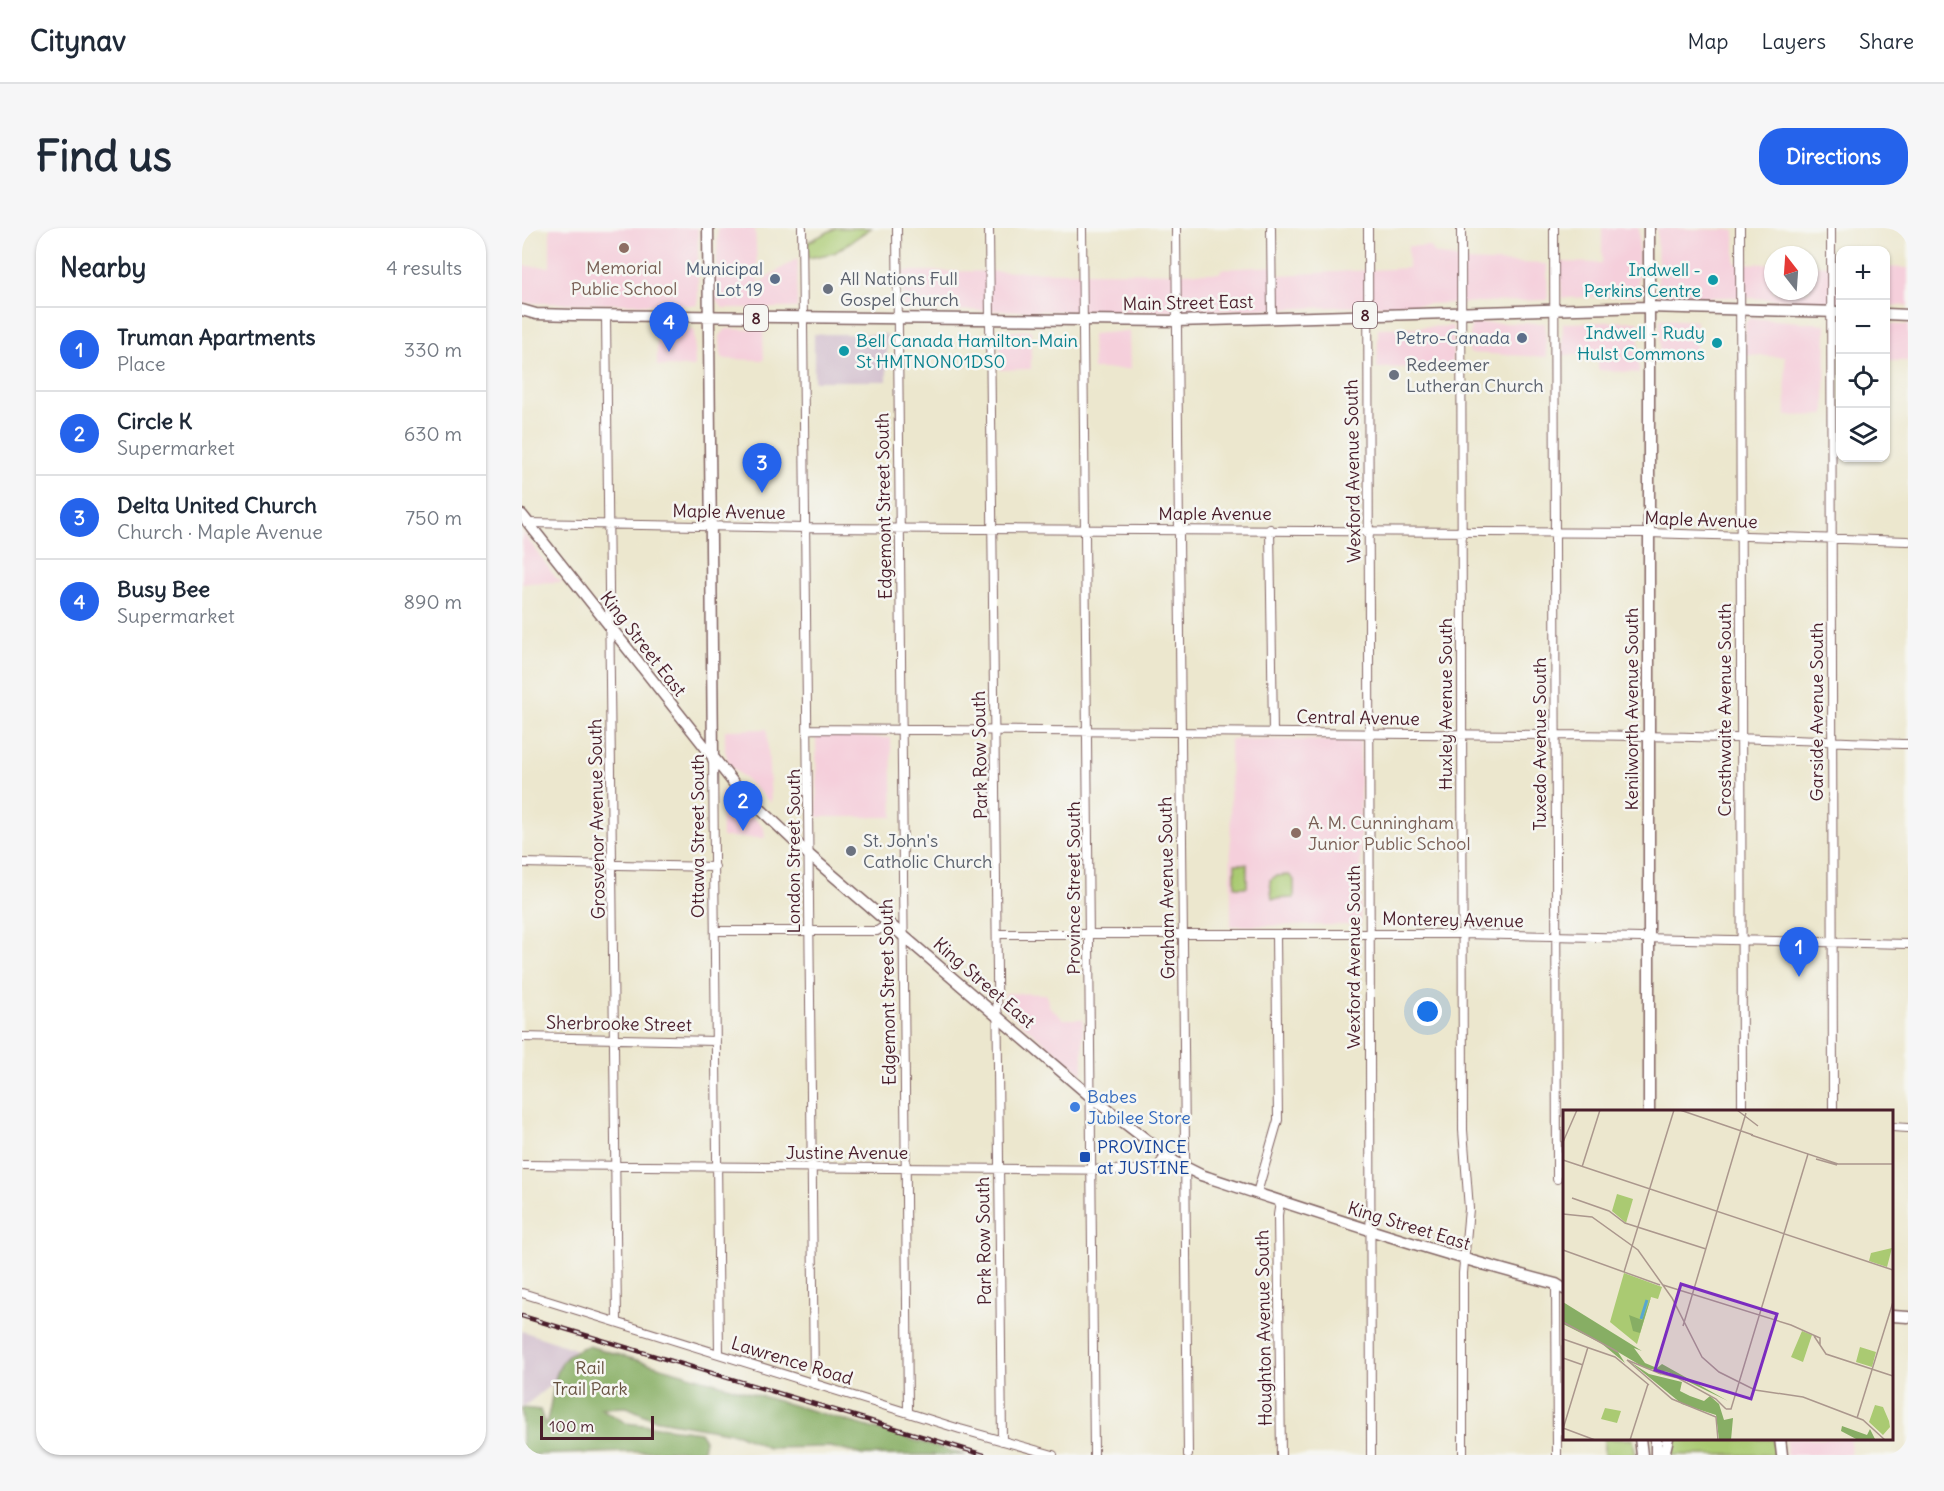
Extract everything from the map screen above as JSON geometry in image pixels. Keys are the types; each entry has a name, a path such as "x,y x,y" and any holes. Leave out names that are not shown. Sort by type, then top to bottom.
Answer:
{"main road":[{"name":"Ottawa Street South","path":"708,228 713,759"},
{"name":"Kenilworth Avenue South","path":"1649,228 1647,307 1649,1110"},
{"name":"Main Street East","path":"522,310 536,314 709,317 1176,321 1647,307 1836,312"},
{"name":"Main Street East","path":"522,318 536,314"},
{"path":"1890,314 1908,315"},
{"name":"King Street East","path":"524,520 736,786 808,854 1090,1096 1166,1155 1185,1169 1280,1202 1463,1261 1562,1286"},
{"path":"1893,1316 1908,1317"},
{"path":"1640,1440 1644,1455"},
{"path":"1644,1455 1646,1440"},
{"path":"1664,1455 1668,1440"},
{"path":"1780,1440 1782,1455"}],"street":[{"name":"London Street South","path":"802,228 814,1384"},
{"name":"Edgemont Street South","path":"897,228 908,1412"},
{"name":"Park Row South","path":"989,228 1002,1441"},
{"name":"Province Street South","path":"1082,228 1094,1455"},
{"name":"Graham Avenue South","path":"1176,228 1188,1455"},
{"path":"1271,228 1272,318"},
{"name":"Wexford Avenue South","path":"1368,228 1366,315 1369,531 1371,1455"},
{"name":"Huxley Avenue South","path":"1461,228 1462,1130 1469,1209 1463,1261 1463,1455"},
{"name":"Tuxedo Avenue South","path":"1554,228 1557,1179"},
{"name":"Crosthwaite Avenue South","path":"1740,228 1742,1110"},
{"name":"Garside Avenue South","path":"1831,228 1836,312 1832,539 1833,1110"},
{"name":"Grosvenor Avenue South","path":"606,315 617,1322"},
{"name":"Maple Avenue","path":"524,520 710,527 993,530 1178,528 1648,533 1908,541"},
{"path":"1270,529 1273,732"},
{"name":"Central Avenue","path":"808,729 995,733 1273,732 1649,736 1908,744"},
{"name":"Ottawa Street South","path":"713,759 719,1354"},
{"path":"522,863 715,867"},
{"path":"715,931 877,931 889,923"},
{"name":"Monterey Avenue","path":"997,934 1089,932 1276,935 1462,934 1908,944"},
{"path":"1257,1193 1278,1120 1276,935"},
{"name":"Sherbrooke Street","path":"522,1037 716,1041"},
{"path":"1893,1127 1908,1128"},
{"name":"Justine Avenue","path":"522,1165 1147,1169 1158,1166 1166,1155"},
{"name":"Houghton Avenue South","path":"1280,1202 1278,1215 1281,1455"},
{"path":"1557,1455 1562,1286"},
{"name":"Lawrence Road","path":"522,1293 814,1384 1053,1455"}],"shaded area":[{"name":"Memorial Public School","path":"550,228 698,228 698,305 522,303 522,266 550,267"},
{"path":"718,228 755,228 758,283 798,258 797,308 723,308 715,299"},
{"path":"1602,228 1639,228 1638,296 1562,298 1559,262 1602,263"},
{"path":"1657,228 1735,230 1735,263 1764,264 1764,299 1658,298"},
{"path":"1408,246 1429,246 1434,253 1467,261 1547,264 1548,300 1186,312 903,310 904,271 1220,273 1221,269 1277,266 1278,275 1408,268"},
{"path":"1818,265 1836,266 1836,303 1786,300 1818,300"},
{"path":"1890,267 1908,268 1908,306 1890,305"},
{"path":"1750,318 1826,324 1825,415 1786,416 1785,357 1745,355 1745,323"},
{"path":"1660,319 1696,321 1696,354 1660,353"},
{"path":"1639,321 1639,373 1598,370 1598,356 1562,355 1563,323"},
{"path":"1471,323 1545,323 1547,357 1469,353"},
{"path":"1890,324 1908,325 1908,361 1890,361"},
{"path":"1453,326 1453,367 1377,368 1378,328"},
{"path":"657,328 694,330 695,367 657,366"},
{"path":"726,329 763,330 764,360 721,359 720,336"},
{"path":"1031,330 1031,369 1000,370 1000,332"},
{"path":"1129,331 1130,369 1093,369 1092,334"},
{"name":"Bell Canada Hamilton-Main St HMTNON01DS0","path":"814,334 887,334 887,381 814,381"},
{"path":"522,531 556,578 564,582 522,583"},
{"path":"767,729 771,803 729,764 725,751 725,730"},
{"path":"819,735 891,738 893,817 817,817 816,737"},
{"name":"A. M. Cunningham Junior Public School","path":"1230,739 1360,741 1361,925 1231,926"},
{"path":"724,790 764,828 765,838 722,837 721,792"},
{"path":"1005,993 1046,994 1049,1006 1063,1019 1083,1019 1083,1074 1005,1010"},
{"path":"522,1331 575,1349 563,1360 553,1383 522,1408"},
{"path":"1787,1440 1851,1440 1850,1455 1786,1455"}],"green space":[{"path":"836,228 871,228 834,253 808,258 808,242"},
{"path":"1235,864 1247,864 1247,887 1235,887"},
{"path":"1289,875 1294,880 1294,898 1272,899 1270,880 1276,876"},
{"name":"Rail Trail Park","path":"589,1346 965,1455 863,1455 830,1447 768,1448 738,1434 653,1419 627,1407 600,1408 626,1423 700,1432 705,1440 703,1450 522,1455 522,1408 540,1410 545,1425 559,1367 565,1358 575,1351"},
{"path":"1604,1440 1633,1440 1636,1455 1604,1455"},
{"path":"1674,1440 1773,1440 1776,1455 1670,1455"}],"railway":[{"path":"522,1316 984,1455"}],"place":[{"name":"Memorial Public School","path":"624,248"},
{"name":"Municipal Lot 19","path":"775,279"},
{"name":"Indwell - Perkins Centre","path":"1713,280"},
{"name":"All Nations Full Gospel Church","path":"828,289"},
{"name":"Petro-Canada","path":"1522,338"},
{"name":"Indwell - Rudy Hulst Commons","path":"1717,343"},
{"name":"Bell Canada Hamilton-Main St HMTNON01DS0","path":"844,351"},
{"name":"Busy Bee","path":"669,352"},
{"name":"Redeemer Lutheran Church","path":"1394,375"},
{"name":"Delta United Church","path":"762,493"},
{"name":"Circle K","path":"743,831"},
{"name":"A. M. Cunningham Junior Public School","path":"1296,833"},
{"name":"St. John's Catholic Church","path":"851,851"},
{"name":"Truman Apartments","path":"1799,977"},
{"name":"Babes Jubilee Store","path":"1075,1107"},
{"name":"PROVINCE at JUSTINE","path":"1085,1157"}]}
